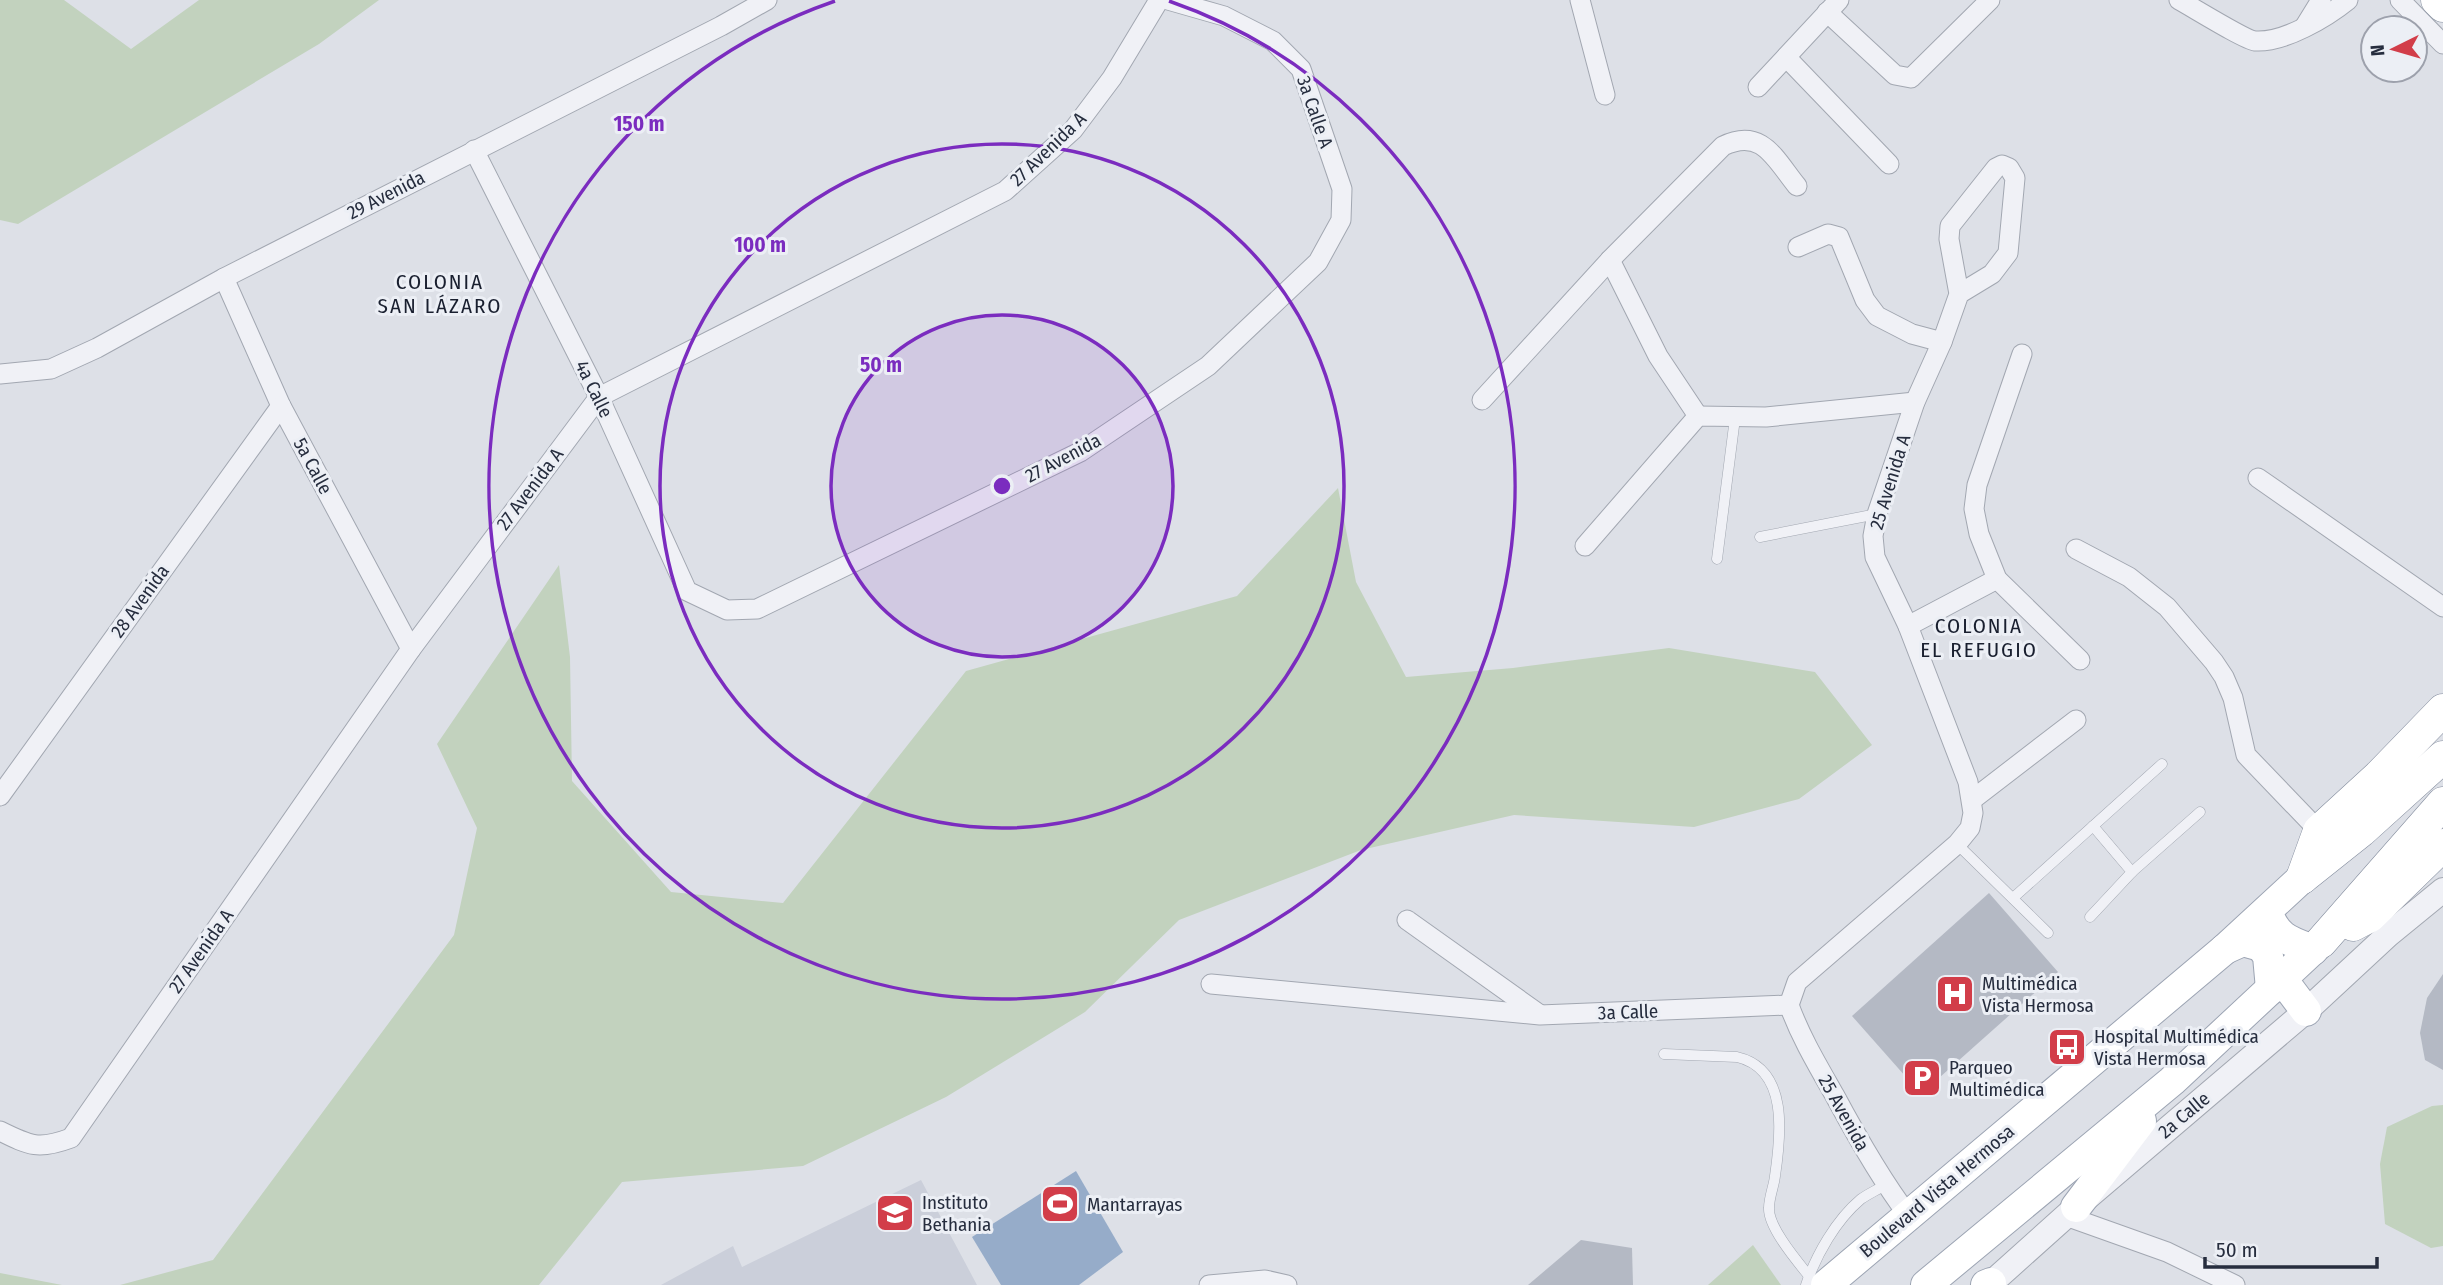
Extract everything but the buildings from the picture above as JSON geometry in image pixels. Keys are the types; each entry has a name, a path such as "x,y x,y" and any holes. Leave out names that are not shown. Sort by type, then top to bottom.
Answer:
{"highway":[{"path":"2437,0 2443,6"},
{"path":"2302,878 2319,831 2379,776 2443,710"},
{"path":"2302,878 2361,831 2443,757"},
{"path":"2317,946 2443,803"},
{"path":"2317,946 2370,916 2443,845"}],"main road":[{"name":"Boulevard Vista Hermosa","path":"1814,1282 1908,1215 2225,949 2302,878"},
{"path":"2267,911 2281,936 2317,946"},
{"path":"2225,949 2243,941 2261,946 2268,956 2276,984 2306,1011"},
{"path":"1926,1285 2172,1081 2317,946"},
{"path":"2071,1212 2172,1081"}],"street":[{"name":"29 Avenida","path":"0,374 51,369 97,348 224,278 767,0"},
{"name":"27 Avenida A","path":"0,1131 26,1144 50,1146 71,1138 411,649 599,397 1005,191 1073,130 1112,78 1159,0"},
{"name":"3a Calle A","path":"1168,0 1224,16 1273,41 1301,69 1342,189 1341,220"},
{"path":"1580,0 1605,95"},
{"path":"1758,87 1833,6 1895,75 1910,78 1990,0"},
{"path":"2179,0 2253,41 2286,35 2348,0"},
{"path":"2305,26 2321,0"},
{"path":"2400,0 2443,44"},
{"path":"1786,57 1889,164"},
{"path":"1482,400 1610,260 1723,146 1742,139 1762,144 1797,186"},
{"name":"4a Calle","path":"474,150 599,397 687,591 727,611"},
{"path":"1996,168 2009,168 2015,178 2008,253 1992,274 1959,294 1949,239 1950,226 1996,168"},
{"name":"27 Avenida","path":"727,611 757,609 1080,452 1208,366 1318,262 1341,220"},
{"path":"1798,247 1828,234 1839,237 1865,300 1877,316 1912,334 1942,342"},
{"path":"1610,260 1658,356 1698,416"},
{"name":"5a Calle","path":"224,278 281,406 411,649"},
{"name":"25 Avenida A","path":"1957,844 1970,828 1973,813 1968,782 1908,626 1875,557 1873,536 1877,514 1915,402 1942,342 1959,294"},
{"path":"2022,354 1977,485 1974,509 1979,534 1997,579 2080,660"},
{"path":"1698,416 1735,418 1915,402"},
{"name":"28 Avenida","path":"0,796 281,406"},
{"path":"1585,546 1698,416"},
{"path":"2258,478 2443,607"},
{"path":"2076,550 2129,577 2148,590 2214,662 2233,698 2246,755 2319,831"},
{"path":"1908,626 1997,579"},
{"path":"1972,800 2077,720"},
{"path":"1789,1005 1797,982 1957,844"},
{"name":"2a Calle","path":"1988,1284 2443,890"},
{"path":"1407,920 1540,1015"},
{"name":"3a Calle","path":"1211,984 1540,1015 1789,1005"},
{"name":"25 Avenida","path":"1789,1005 1799,1031 1885,1185 1908,1215"},
{"path":"2071,1212 2167,1252 2235,1285"},
{"path":"1209,1285 1265,1280 1287,1285"}],"lane":[{"path":"1717,559 1735,418"},
{"path":"1760,537 1877,514"},
{"path":"2013,898 2162,764"},
{"path":"2090,917 2132,872 2200,812"},
{"path":"2093,826 2132,872"},
{"path":"1957,844 2048,933"},
{"path":"1664,1054 1737,1057 1749,1060 1774,1083 1778,1112 1778,1152 1768,1210 1785,1247 1814,1282 1840,1221 1861,1199 1885,1185"}],"shaded area":[{"name":"Instituto Bethania","path":"921,1180 977,1285 661,1285 733,1246 742,1267"}],"green space":[{"path":"0,0 64,0 131,49 199,0 379,0 319,44 18,224 0,220"},
{"path":"1338,488 1356,582 1406,677 1513,668 1669,648 1815,672 1872,745 1799,799 1694,827 1514,815 1361,850 1179,920 1085,1012 946,1097 803,1166 622,1182 539,1285 120,1285 213,1260 454,935 477,828 437,744 559,565 570,657 572,781 671,892 783,903 966,671 1237,596"},
{"path":"2443,1105 2443,1246 2431,1248 2385,1224 2380,1164 2387,1127 2432,1106"},
{"path":"1753,1245 1781,1285 1708,1285"},
{"path":"0,1273 62,1285 0,1285"}],"water":[{"name":"Mantarrayas","path":"1076,1171 1123,1252 1079,1285 1001,1285 972,1237"}],"place":[{"name":"Multimédica Vista Hermosa","path":"1955,994"},
{"name":"Hospital Multimédica Vista Hermosa","path":"2067,1047"},
{"name":"Parqueo Multimédica","path":"1922,1078"},
{"name":"Mantarrayas","path":"1060,1204"},
{"name":"Instituto Bethania","path":"895,1213"}],"district":[{"name":"COLONIA SAN LÁZARO","path":"440,294"},
{"name":"COLONIA EL REFUGIO","path":"1979,638"}]}
